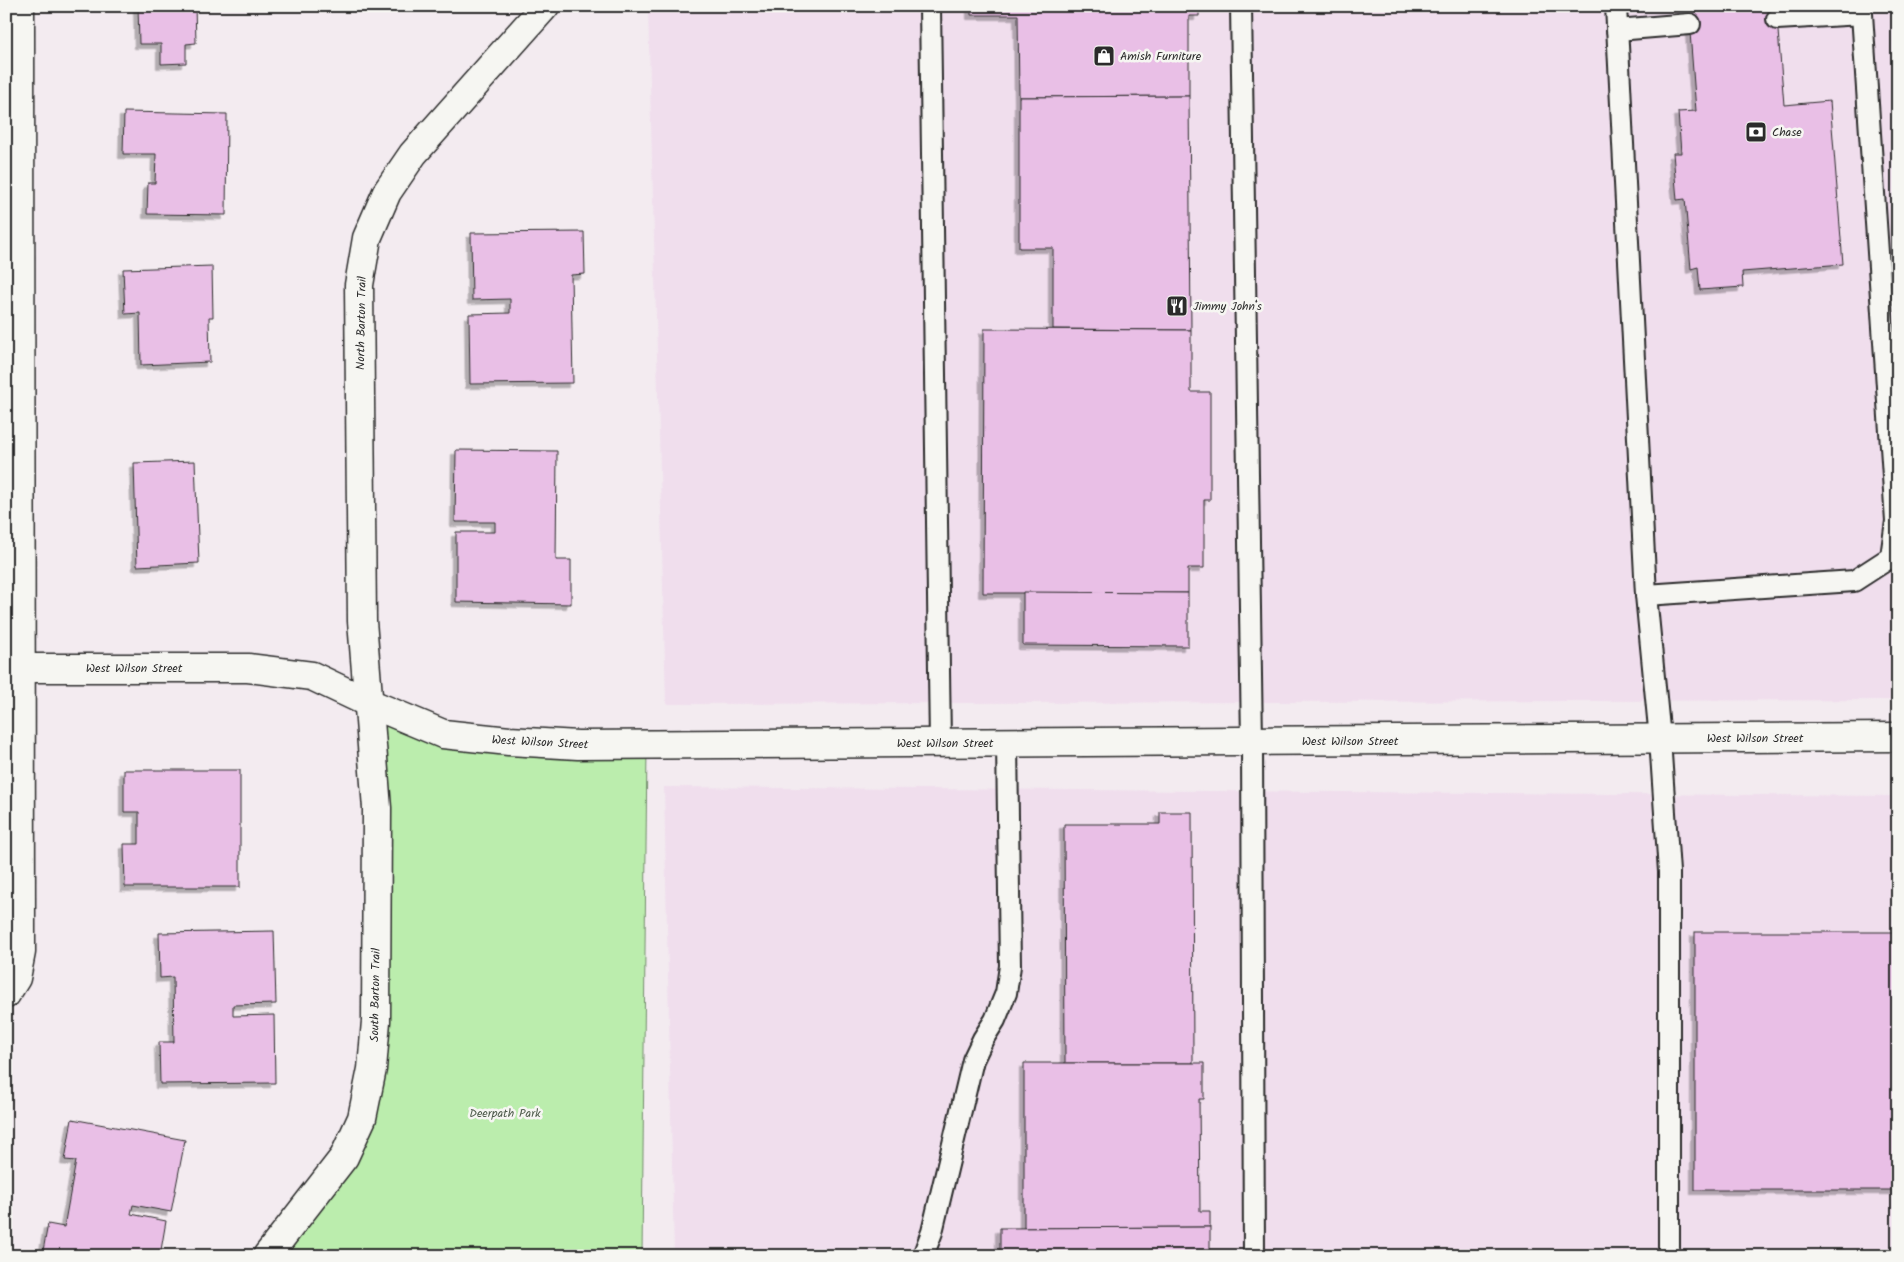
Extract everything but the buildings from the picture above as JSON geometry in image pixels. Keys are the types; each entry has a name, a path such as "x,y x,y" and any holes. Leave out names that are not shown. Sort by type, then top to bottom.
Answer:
{"street":[{"path":"6,994 16,978 21,952 14,668 20,6"},
{"name":"North Barton Trail","path":"369,703 362,621 359,285 367,238 386,192 413,154 545,6"},
{"name":"West Wilson Street","path":"14,668 248,668 312,676 369,703 443,734 509,741 578,745 1898,737"},
{"name":"South Barton Trail","path":"267,1256 344,1157 362,1118 372,1069 376,1021 377,808 369,703"}],"lane":[{"path":"930,6 940,743"},
{"path":"1241,6 1252,742 1254,1256"},
{"path":"1616,6 1646,595 1660,739 1669,872 1669,1256"},
{"path":"1646,595 1854,581 1891,557 1896,521 1862,14 1777,19"},
{"path":"1617,30 1690,24"},
{"path":"923,1256 932,1232 973,1060 995,1020 1006,993 1010,966 1007,743"}],"shaded area":[{"path":"648,6 1898,6 1898,700 666,704"},
{"path":"664,787 1898,796 1898,1256 674,1256"}],"green space":[{"name":"Deerpath Park","path":"369,703 426,728 647,744 642,1256 267,1256 362,1118"}],"place":[{"name":"Amish Furniture","path":"1104,56"},
{"name":"Chase","path":"1756,132"},
{"name":"Jimmy John's","path":"1177,306"}]}
